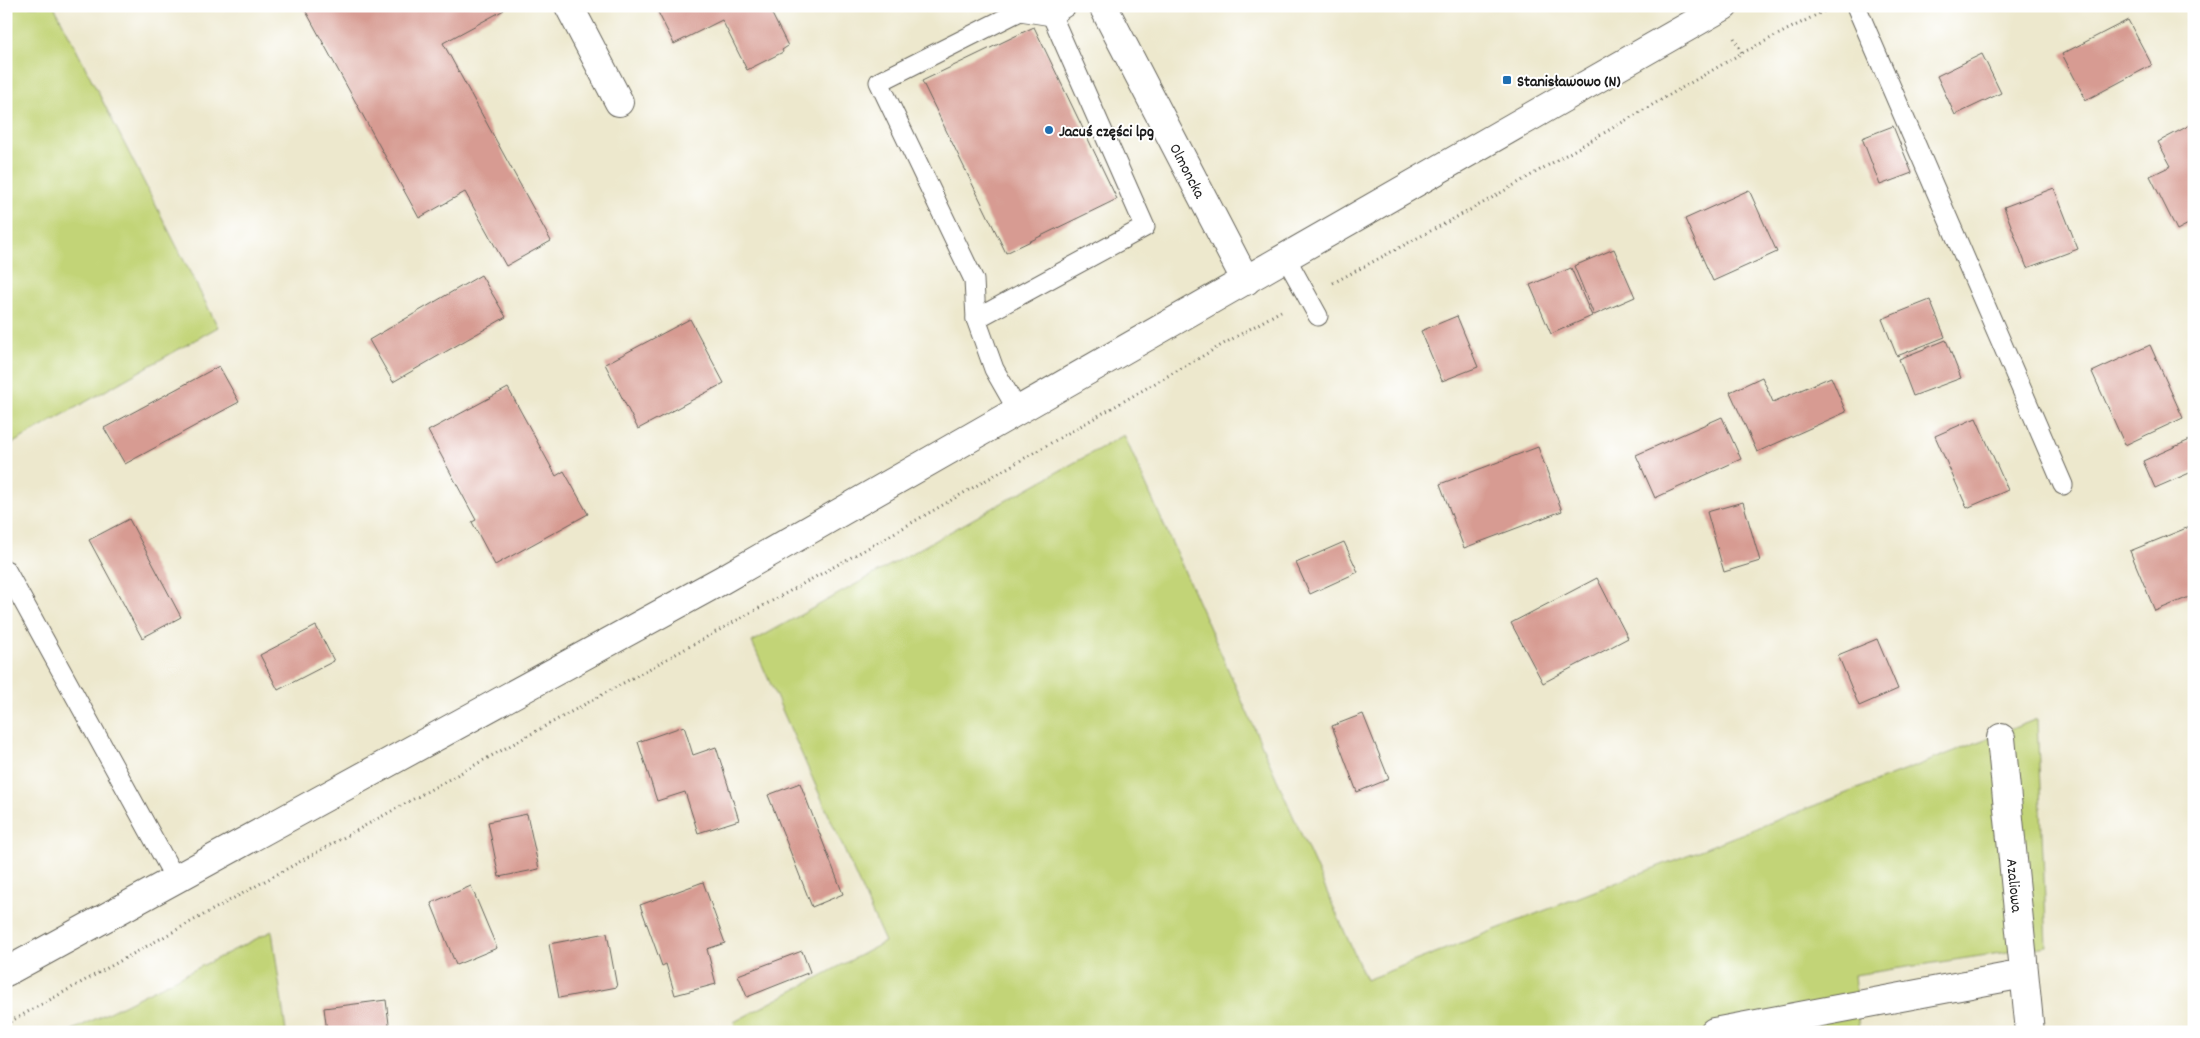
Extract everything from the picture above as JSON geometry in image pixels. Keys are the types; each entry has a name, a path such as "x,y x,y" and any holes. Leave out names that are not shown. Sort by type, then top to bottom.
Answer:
{"street":[{"path":"569,6 619,102"},
{"name":"Olmoncka","path":"1103,6 1246,281"},
{"path":"6,972 722,580 1724,6"},
{"name":"Azaliowa","path":"2001,738 2030,1032"},
{"path":"1714,1032 2024,974"}],"lane":[{"path":"1856,6 2063,485"},
{"path":"976,319 1145,227 1060,11 1020,11 879,82 974,280 976,319 994,368 1018,411"},
{"path":"1286,258 1318,316"},
{"path":"6,570 176,880"}],"path":[{"path":"6,1024 858,554 1308,295 1483,203 1742,53 1833,6"}],"green space":[{"path":"6,6 54,6 218,327 6,447"},
{"path":"1124,435 1366,980 2037,719 2047,946 1854,975 1859,1032 737,1032 734,1022 885,942 752,642"},
{"path":"272,931 286,1032 69,1032"}],"building":[{"path":"303,6 503,6 504,10 443,43 551,241 506,266 465,192 419,218"},
{"path":"655,6 768,6 788,46 782,50 783,52 747,70 722,20 674,44"},
{"path":"2128,20 2152,65 2086,100 2062,54"},
{"path":"1034,27 1117,199 1006,253 922,81"},
{"path":"1982,54 2001,93 1955,115 1937,76"},
{"path":"2194,123 2194,221 2177,230 2150,176 2171,166 2158,142"},
{"path":"1893,126 1912,173 1880,185 1862,138"},
{"path":"2054,188 2078,249 2027,268 2004,207"},
{"path":"1749,190 1777,252 1713,281 1685,219"},
{"path":"1614,249 1635,297 1594,315 1574,266"},
{"path":"1571,268 1592,316 1551,334 1530,285"},
{"path":"481,275 506,317 393,382 369,340"},
{"path":"1930,300 1945,337 1897,356 1882,319"},
{"path":"1457,316 1478,367 1442,381 1421,331"},
{"path":"690,319 724,383 638,429 605,364"},
{"path":"1946,340 1961,378 1913,396 1899,359"},
{"path":"2150,345 2183,418 2125,445 2092,372"},
{"path":"219,366 239,402 125,464 104,428"},
{"path":"1762,377 1773,402 1831,377 1846,412 1757,452 1730,392"},
{"path":"508,388 556,476 564,471 588,514 495,565 472,522 476,520 428,431"},
{"path":"1722,417 1741,459 1655,498 1636,455"},
{"path":"1976,418 2008,490 1967,508 1935,436"},
{"path":"2192,439 2194,443 2194,471 2155,488 2143,461"},
{"path":"1538,447 1562,511 1464,548 1440,484"},
{"path":"1743,502 1760,561 1724,572 1707,512"},
{"path":"129,519 181,617 142,638 89,540"},
{"path":"2194,525 2194,595 2155,611 2130,551"},
{"path":"1344,542 1358,572 1310,594 1296,563"},
{"path":"1597,578 1628,638 1543,683 1511,623"},
{"path":"316,626 334,661 278,690 260,655"},
{"path":"1877,639 1898,689 1859,706 1838,655"},
{"path":"1363,714 1389,779 1357,792 1332,726"},
{"path":"684,726 693,755 716,747 739,820 698,833 685,792 657,801 638,742"},
{"path":"800,783 843,894 812,907 768,795"},
{"path":"527,814 539,869 499,877 488,822"},
{"path":"703,882 725,943 707,949 716,984 675,995 666,964 662,966 640,905"},
{"path":"471,886 497,948 456,965 431,903"},
{"path":"607,933 617,987 559,998 549,944"},
{"path":"802,951 810,972 747,997 738,975"},
{"path":"386,1000 390,1032 327,1032 324,1008"}],"place":[{"name":"Stanisławowo (N)","path":"1507,80"},
{"name":"Jacuś części lpg","path":"1049,130"}]}
